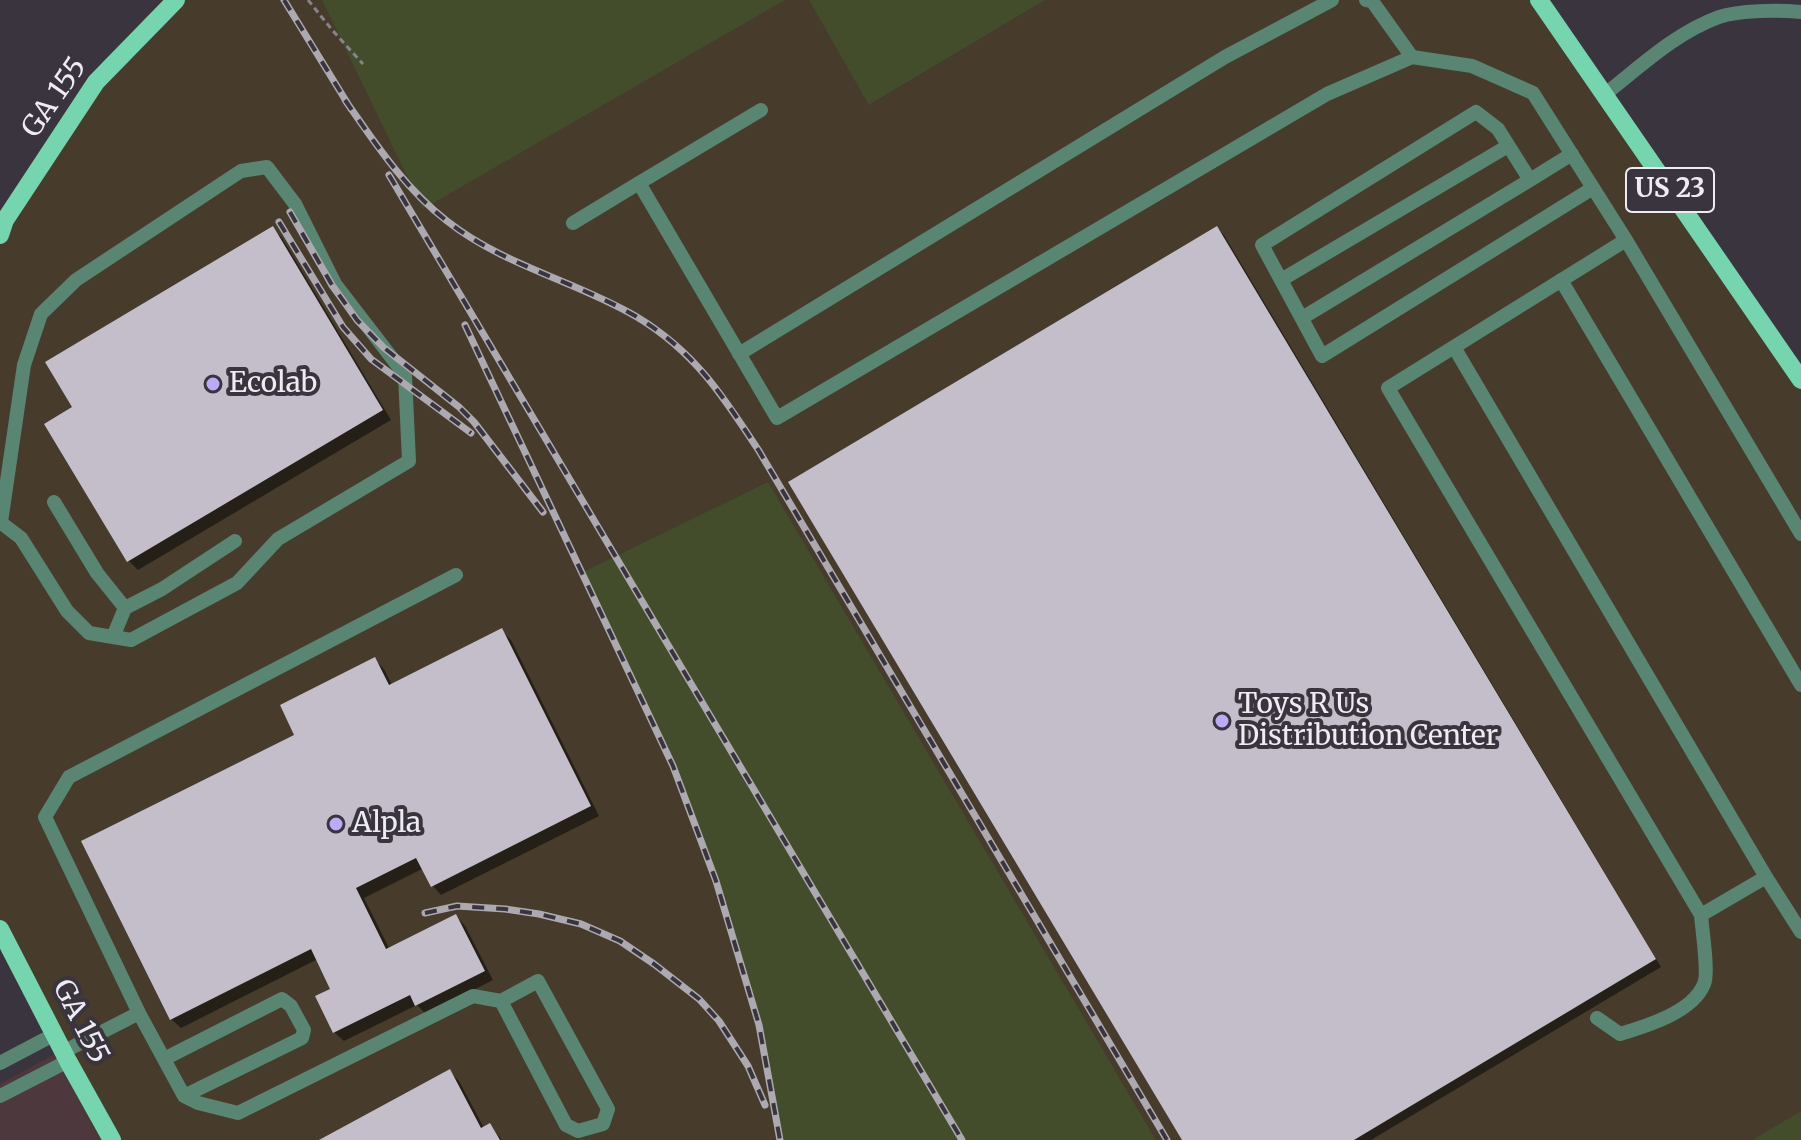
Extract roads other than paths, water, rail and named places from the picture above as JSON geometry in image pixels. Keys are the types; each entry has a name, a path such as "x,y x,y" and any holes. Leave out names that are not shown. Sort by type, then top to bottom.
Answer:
{"main road":[{"name":"US 23","path":"1539,0 1801,380"},
{"name":"GA 155","path":"0,235 5,220 96,82 174,2"},
{"name":"GA 155","path":"0,929 112,1140"}],"street":[{"path":"739,354 1225,57 1332,0"},
{"path":"1366,0 1372,1 1412,57"},
{"path":"1604,95 1680,35 1721,16 1779,10 1801,12"},
{"path":"639,183 777,418 1327,94 1412,57 1472,66 1533,93 1626,240 1801,534"},
{"path":"573,223 761,110"},
{"path":"1530,180 1498,129 1476,112 1262,245 1322,356 1593,188"},
{"path":"1281,280 1508,146"},
{"path":"1302,318 1572,154"},
{"path":"267,167 295,204 335,284 405,375 409,461 278,539 237,583 131,640 89,633 67,611 21,538 0,522 24,365 41,314 76,280 241,171 267,167"},
{"path":"1597,1018 1620,1034 1652,1025 1693,1001 1706,982 1701,915 1388,388 1626,240"},
{"path":"1561,280 1801,685"},
{"path":"1454,347 1801,932"},
{"path":"54,502 97,573 125,608"},
{"path":"113,637 125,608 162,589 235,541"},
{"path":"456,575 69,777 45,817 139,1013 184,1096 198,1103 238,1113 473,996 501,1001 538,981 608,1109 603,1124 578,1131 566,1125 501,1001"},
{"path":"1701,915 1766,877"},
{"path":"164,1059 282,999 291,1006 304,1030 302,1038 184,1096"},
{"path":"0,1096 139,1013"},
{"path":"0,1063 55,1034"}],"railway":[{"path":"284,0 351,109"},
{"path":"345,100 404,180 447,221 492,250 637,317 675,345 706,376 759,451 1167,1140"},
{"path":"389,175 962,1140"},
{"path":"290,212 332,285 357,320 383,347 474,422 543,512"},
{"path":"279,222 343,327 371,359 471,433"},
{"path":"465,325 673,766 716,881 759,1025 780,1140"},
{"path":"425,913 457,906 505,909 581,924 620,941 699,999 719,1021 748,1066 765,1105"}],"place":[{"name":"Ecolab","path":"213,384"},
{"name":"Toys R Us Distribution Center","path":"1222,721"},
{"name":"Alpla","path":"336,824"}]}
